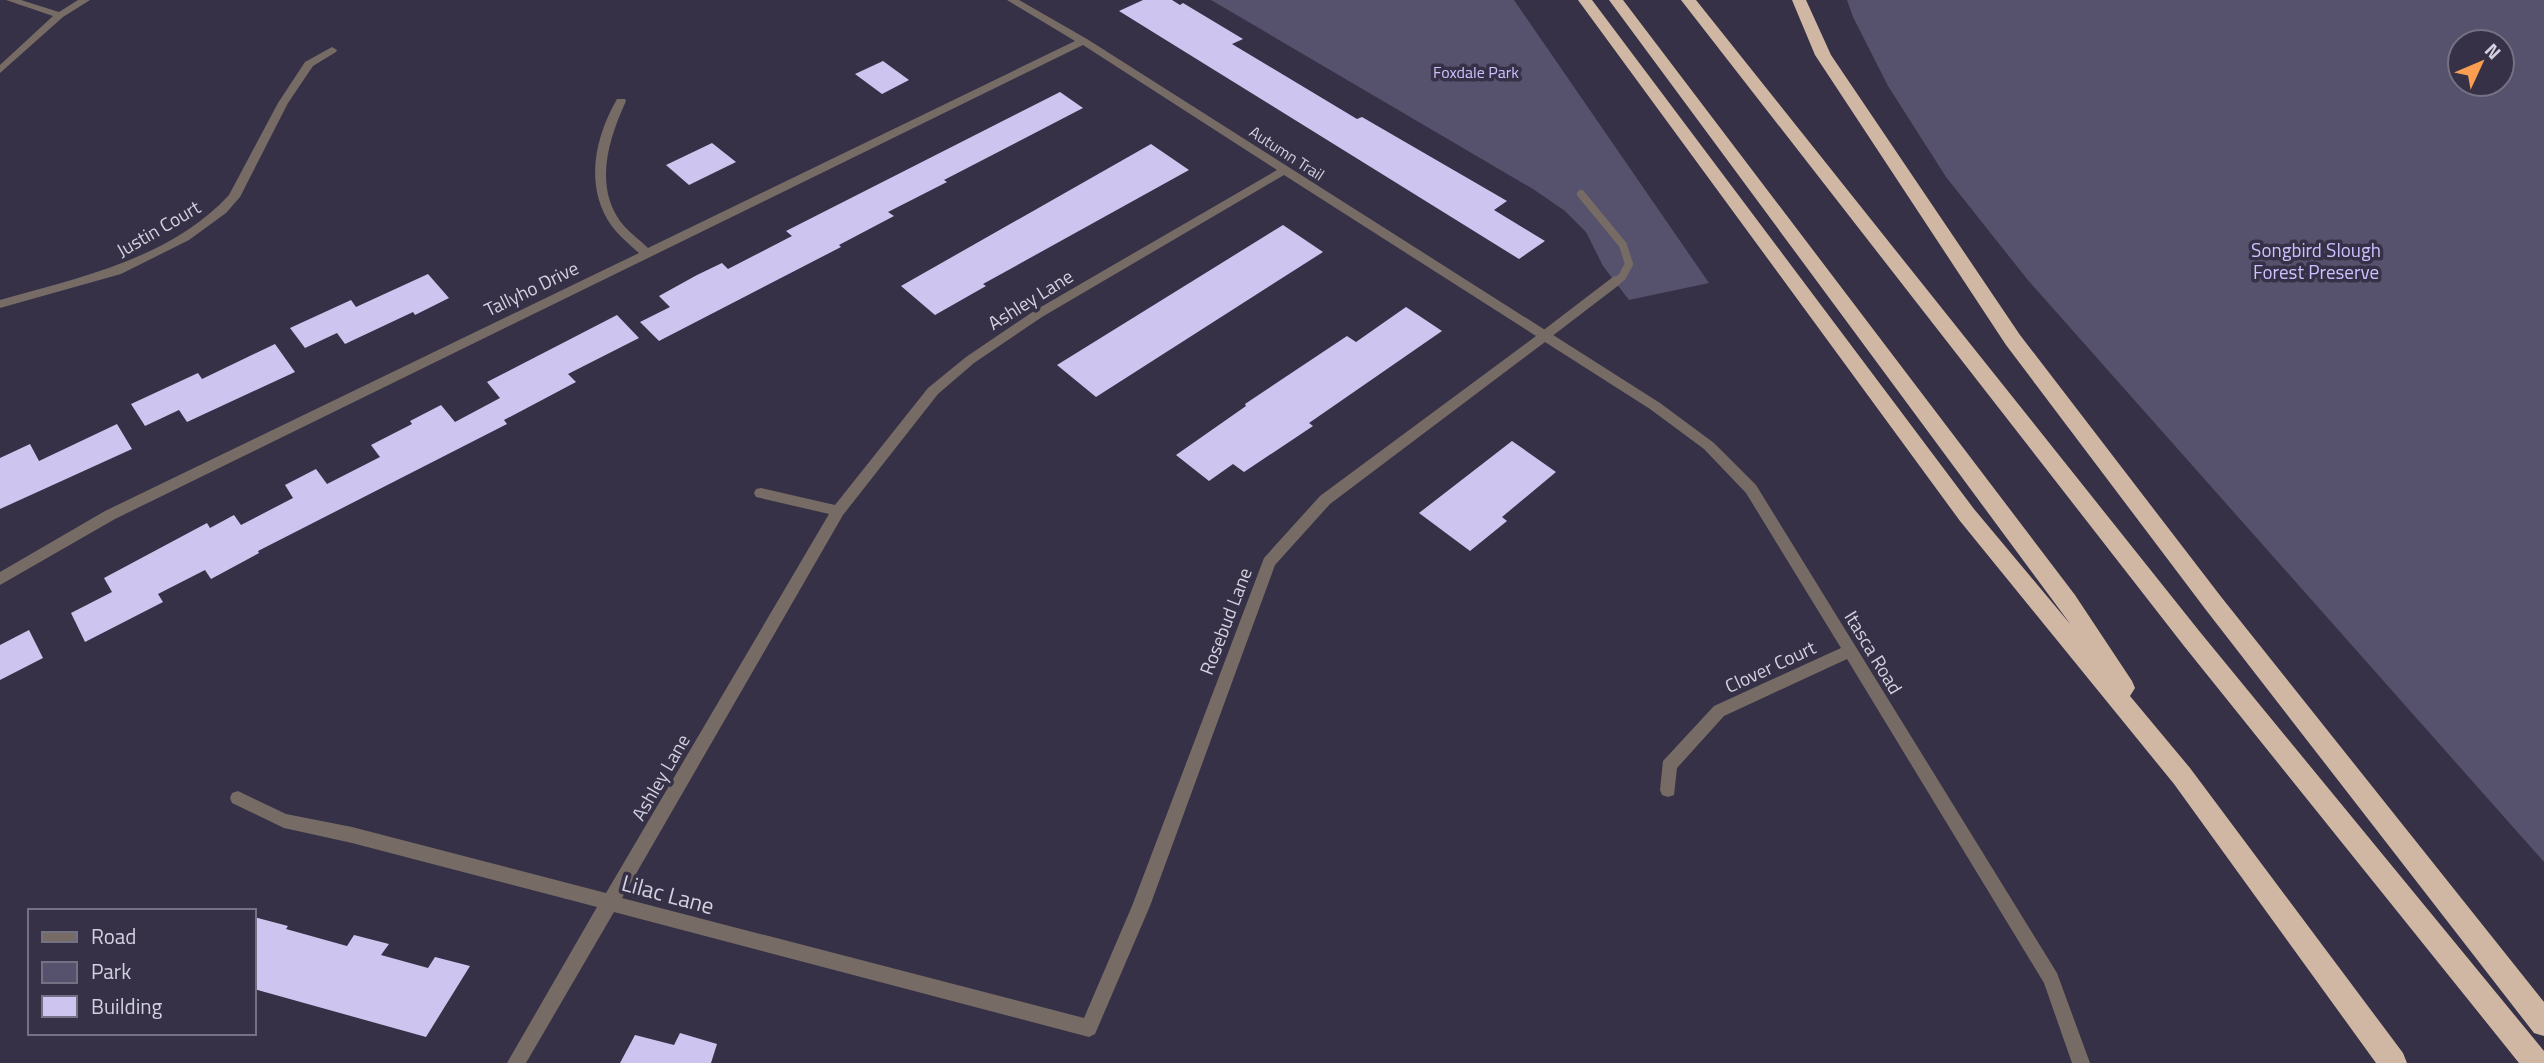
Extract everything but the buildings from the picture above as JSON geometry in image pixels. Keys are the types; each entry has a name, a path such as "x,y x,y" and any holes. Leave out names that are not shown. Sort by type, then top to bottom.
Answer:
{"highway":[{"path":"1585,0 1967,515 2182,776"},
{"path":"1616,0 2067,601 2182,776 2393,1063"},
{"path":"1688,0 2192,639 2536,1063"},
{"path":"1799,0 1823,55 2013,340 2222,615 2544,1023"}],"street":[{"path":"11,0 60,15"},
{"path":"0,70 60,15 85,0"},
{"name":"Autumn Trail","path":"1012,0 1083,41 1544,336"},
{"name":"Tallyho Drive","path":"0,579 110,515 1083,41"},
{"name":"Justin Court","path":"0,304 117,271 184,237 222,210 234,197 283,103 309,64 332,50"},
{"path":"621,101 606,130 598,172 613,219 646,253"},
{"name":"Ashley Lane","path":"516,1063 838,511 933,391 970,360 1038,314 1284,170"},
{"name":"Itasca Road","path":"1544,336 1666,414 1709,446 1751,489 2051,979 2081,1063"},
{"name":"Rosebud Lane","path":"1089,1028 1141,906 1263,571 1325,500 1544,336"},
{"path":"761,493 838,511"},
{"name":"Clover Court","path":"1668,790 1669,766 1719,710 1850,650"},
{"name":"Lilac Lane","path":"237,798 284,821 352,835 1089,1028"}],"lane":[{"path":"1544,336 1622,277 1629,264 1623,245 1581,194"}],"green space":[{"name":"Foxdale Park","path":"1211,0 1514,0 1709,283 1629,300 1603,266 1586,232 1565,211 1533,189"},
{"name":"Songbird Slough Forest Preserve","path":"1847,0 2544,0 2544,862 2027,279 1946,177 1888,86"}]}
